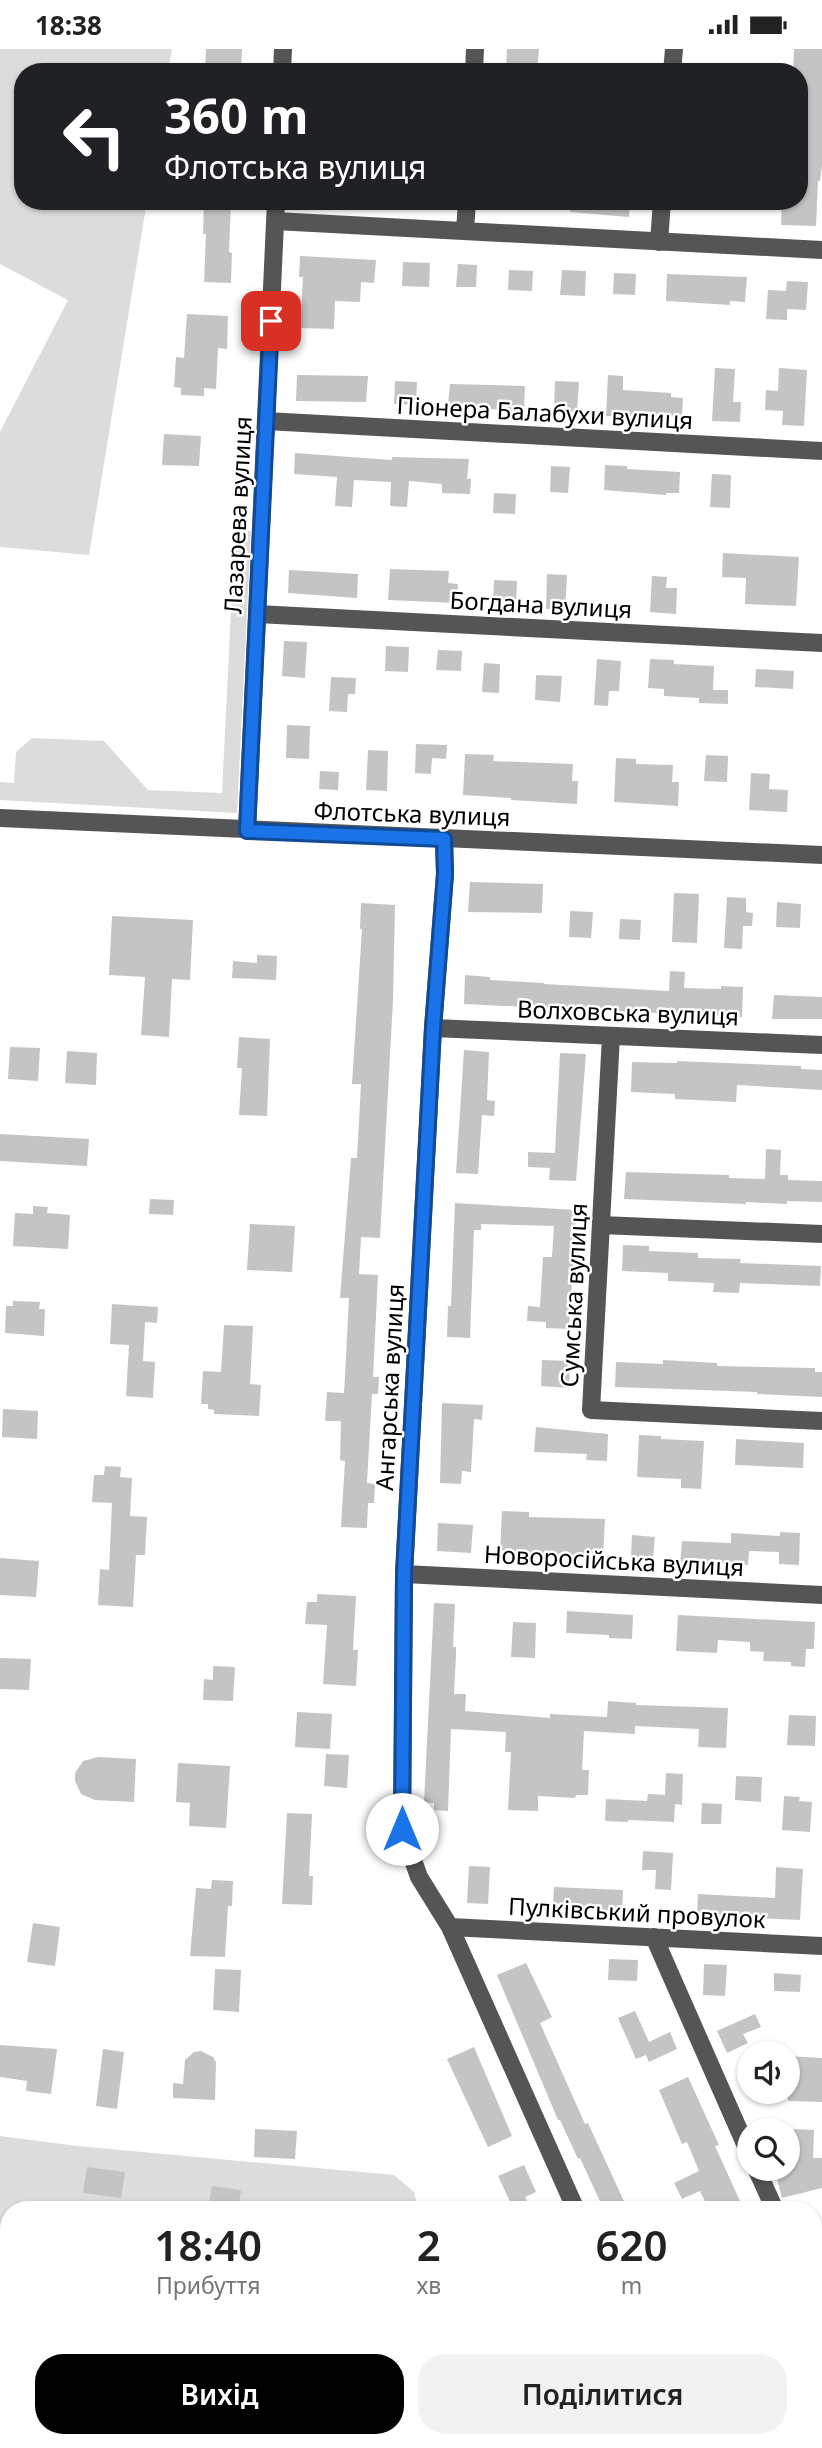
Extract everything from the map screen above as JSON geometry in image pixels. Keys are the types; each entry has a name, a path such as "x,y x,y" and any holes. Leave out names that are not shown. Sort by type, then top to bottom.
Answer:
{"street":[{"name":"Лазарева вулиця","path":"247,831 276,210"},
{"path":"465,231 466,210"},
{"path":"659,242 661,210"},
{"path":"275,221 822,250"},
{"name":"Піонера Балабухи вулиця","path":"266,421 822,451"},
{"name":"Богдана вулиця","path":"257,614 822,643"},
{"name":"Флотська вулиця","path":"0,818 822,855"},
{"name":"Ангарська вулиця","path":"444,839 445,874 433,1028 404,1574 402,1829 419,1877 450,1927 572,2201"},
{"name":"Волховська вулиця","path":"433,1028 822,1045"},
{"name":"Сумська вулиця","path":"611,1036 591,1410 822,1421"},
{"path":"601,1225 822,1234"},
{"name":"Новоросійська вулиця","path":"404,1574 822,1595"},
{"name":"Пулківський провулок","path":"450,1927 822,1946"},
{"path":"654,1937 737,2126"},
{"path":"762,2181 771,2201"}],"shaded area":[{"path":"0,49 172,49 170,63 14,63 14,210 146,210 89,555 0,547 0,432 68,300 0,264"},
{"path":"235,529 251,531 237,813 0,800 0,782 14,783 16,752 32,738 104,741 148,790 222,793"},
{"path":"0,2136 77,2146 394,2175 414,2192 416,2201 0,2201"}],"building":[{"path":"206,49 242,49 241,63 205,63"},
{"path":"507,49 539,49 538,63 506,63"},
{"path":"794,49 822,49 822,165 818,181 816,226 781,225 782,210 808,210 808,63 793,63"},
{"path":"204,210 231,210 231,283 204,282 206,234 203,234"},
{"path":"570,210 629,210 629,217"},
{"path":"300,256 376,260 374,283 361,282 360,302 335,301 334,329 300,328 303,277 299,277"},
{"path":"403,262 430,263 429,287 402,286"},
{"path":"458,264 477,265 476,287 456,287"},
{"path":"509,270 533,271 532,291 508,290"},
{"path":"562,270 586,271 585,296 560,295"},
{"path":"614,273 636,274 635,295 613,294"},
{"path":"667,274 747,277 745,302 730,301 730,305 666,301"},
{"path":"787,281 808,282 806,310 787,309 787,320 766,319 768,290 786,291"},
{"path":"187,314 228,316 227,349 218,348 216,389 204,388 204,396 181,395 181,388 174,387 176,357 184,358"},
{"path":"715,368 735,369 733,402 741,402 740,422 712,421"},
{"path":"779,368 807,370 804,426 782,425 783,411 765,410 766,390 778,391"},
{"path":"297,375 368,376 366,402 296,401"},
{"path":"608,375 623,376 623,390 671,393 671,397 683,398 682,417 606,416"},
{"path":"395,381 417,382 416,405 394,404"},
{"path":"555,381 579,382 577,412 554,411"},
{"path":"450,384 525,386 524,412 448,405"},
{"path":"164,434 201,436 199,466 162,465"},
{"path":"295,453 392,460 392,457 469,459 467,479 471,479 470,494 442,493 442,484 409,481 407,507 390,506 391,482 354,480 352,507 335,506 337,477 294,474"},
{"path":"605,465 680,472 679,493 666,495 604,490"},
{"path":"551,466 570,467 568,493 550,492"},
{"path":"712,474 731,475 730,508 710,507"},
{"path":"494,493 516,494 515,514 493,513"},
{"path":"723,553 799,557 796,606 745,604 746,578 722,577"},
{"path":"390,569 449,571 448,583 458,584 457,603 388,600"},
{"path":"289,570 358,574 357,598 288,593"},
{"path":"547,574 567,575 565,610 546,609"},
{"path":"652,576 667,577 666,588 677,588 676,614 650,612"},
{"path":"494,580 517,581 516,606 493,605"},
{"path":"284,641 307,642 305,678 282,676"},
{"path":"386,646 409,647 408,672 385,671"},
{"path":"438,650 462,651 461,671 436,670"},
{"path":"597,659 621,661 619,691 609,691 608,706 594,705"},
{"path":"650,659 674,660 674,664 714,666 713,690 728,690 728,704 699,703 699,698 664,696 664,689 648,688"},
{"path":"484,663 500,664 499,693 482,692"},
{"path":"756,669 794,671 793,689 755,687"},
{"path":"536,675 562,676 560,702 535,700"},
{"path":"331,677 356,678 355,694 348,694 347,712 329,711"},
{"path":"287,725 310,726 309,759 286,758"},
{"path":"416,744 447,745 446,759 432,758 431,774 415,773"},
{"path":"368,750 388,751 387,791 366,790"},
{"path":"465,754 494,755 493,761 573,764 572,781 578,781 577,804 463,795"},
{"path":"706,755 728,756 727,782 704,781"},
{"path":"616,758 636,759 636,764 673,765 672,782 679,782 678,806 614,802"},
{"path":"320,771 339,772 338,790 319,789"},
{"path":"751,773 770,774 769,789 788,790 787,812 749,810"},
{"path":"470,882 543,884 542,913 468,912"},
{"path":"674,893 699,894 697,943 672,942"},
{"path":"727,897 746,898 746,912 753,913 752,926 743,926 742,949 724,948"},
{"path":"777,902 801,904 800,928 776,927"},
{"path":"361,903 395,905 393,1000 380,1238 361,1237 359,1274 378,1275 373,1377 379,1377 378,1394 372,1394 367,1483 375,1484 374,1503 368,1503 367,1528 341,1527 345,1461 340,1460 341,1421 325,1421 327,1392 344,1393 349,1298 340,1298 351,1158 357,1158 361,1084 352,1084 362,929"},
{"path":"570,911 593,912 591,938 569,937"},
{"path":"112,916 193,920 190,980 172,979 169,1037 141,1035 145,977 109,975"},
{"path":"620,919 641,920 640,940 619,939"},
{"path":"257,955 277,956 276,980 232,978 233,961 257,963"},
{"path":"670,971 685,972 684,988 743,987 742,1017 464,1004 465,975 490,977 490,980 669,991"},
{"path":"774,995 822,997 822,1019 772,1019"},
{"path":"239,1037 270,1039 267,1116 239,1115 242,1068 237,1068"},
{"path":"10,1047 40,1048 38,1081 8,1079"},
{"path":"464,1050 489,1052 487,1100 495,1101 494,1116 482,1115 478,1174 456,1173"},
{"path":"67,1051 97,1053 96,1085 65,1083"},
{"path":"560,1053 586,1054 576,1181 549,1180 550,1168 528,1167 528,1152 555,1153"},
{"path":"632,1062 801,1066 801,1069 822,1070 822,1090 737,1085 736,1102 675,1099 675,1094 631,1092"},
{"path":"0,1134 89,1139 87,1166 0,1161"},
{"path":"766,1149 781,1150 780,1175 788,1175 788,1180 822,1181 822,1202 746,1204 624,1199 626,1172 729,1175 729,1178 765,1179"},
{"path":"150,1199 174,1200 173,1215 149,1214"},
{"path":"455,1203 577,1210 569,1329 546,1328 546,1322 527,1321 528,1306 540,1307 543,1257 552,1257 554,1226 481,1224 481,1230 474,1230 470,1338 447,1337 448,1306 451,1306"},
{"path":"33,1206 48,1207 47,1213 70,1215 68,1249 13,1246 15,1213 33,1214"},
{"path":"250,1224 295,1226 292,1272 247,1270"},
{"path":"623,1245 649,1246 649,1251 698,1253 698,1258 741,1259 740,1263 821,1266 820,1286 740,1283 739,1293 713,1292 714,1283 668,1281 668,1273 622,1271"},
{"path":"13,1301 40,1302 39,1309 45,1309 44,1336 5,1333 6,1306 13,1306"},
{"path":"112,1304 158,1307 157,1323 145,1322 143,1361 155,1362 153,1398 126,1396 129,1345 110,1344"},
{"path":"224,1325 253,1326 250,1384 261,1385 259,1416 214,1414 214,1410 208,1409 208,1404 201,1404 203,1371 221,1372"},
{"path":"542,1360 570,1361 569,1388 541,1386"},
{"path":"663,1360 717,1363 717,1366 815,1368 815,1372 822,1372 822,1397 615,1387 616,1362 663,1364"},
{"path":"442,1403 483,1405 482,1420 474,1419 471,1472 462,1471 461,1484 440,1483"},
{"path":"3,1409 38,1411 37,1439 2,1437"},
{"path":"536,1427 608,1434 607,1461 586,1460 587,1454 534,1452"},
{"path":"639,1435 704,1441 701,1489 681,1488 681,1479 637,1477"},
{"path":"736,1439 804,1443 803,1468 735,1465"},
{"path":"105,1466 121,1467 120,1477 132,1478 130,1516 147,1517 145,1555 136,1555 133,1607 98,1605 100,1569 109,1570 112,1503 92,1502 94,1475 104,1475"},
{"path":"502,1511 529,1512 529,1517 605,1519 603,1557 500,1554"},
{"path":"438,1523 473,1525 471,1553 437,1551"},
{"path":"780,1532 800,1533 799,1565 779,1564 779,1552 749,1551 748,1565 703,1563 703,1567 680,1566 682,1541 731,1543 731,1533 780,1536"},
{"path":"632,1535 655,1537 653,1558 631,1557"},
{"path":"0,1558 39,1561 36,1597 0,1595"},
{"path":"317,1594 356,1596 353,1650 358,1650 356,1686 323,1684 327,1625 305,1624 307,1602 317,1602"},
{"path":"434,1603 455,1604 454,1694 466,1694 465,1711 550,1718 550,1714 607,1717 608,1701 636,1705 728,1708 726,1748 698,1747 699,1729 635,1726 635,1734 584,1731 582,1770 589,1770 588,1795 576,1795 575,1798 538,1796 538,1811 508,1810 511,1752 505,1752 506,1732 451,1729 448,1811 434,1810 434,1803 424,1802"},
{"path":"567,1611 633,1615 632,1639 566,1633"},
{"path":"678,1615 815,1622 814,1649 806,1649 805,1667 791,1666 791,1662 763,1661 764,1652 750,1651 750,1642 718,1640 717,1653 676,1651"},
{"path":"513,1622 536,1623 535,1658 511,1657"},
{"path":"0,1658 31,1659 29,1690 0,1689"},
{"path":"213,1666 235,1667 233,1701 203,1700 204,1679 213,1680"},
{"path":"297,1712 332,1714 330,1749 295,1747"},
{"path":"789,1715 816,1716 815,1746 787,1745"},
{"path":"326,1754 349,1755 347,1788 324,1786"},
{"path":"98,1757 136,1759 134,1802 95,1800 81,1794 75,1781 75,1773 83,1761"},
{"path":"178,1763 230,1766 226,1828 189,1826 190,1803 176,1802"},
{"path":"666,1773 683,1774 682,1805 675,1804 674,1822 605,1821 606,1799 647,1801 648,1794 665,1795"},
{"path":"736,1776 762,1777 761,1802 735,1800"},
{"path":"784,1796 800,1797 799,1801 812,1802 810,1832 782,1830"},
{"path":"702,1803 722,1804 721,1824 701,1824"},
{"path":"287,1813 312,1814 309,1876 313,1876 312,1905 282,1904"},
{"path":"643,1851 673,1853 671,1890 655,1889 656,1870 642,1870"},
{"path":"469,1866 490,1867 488,1904 467,1903"},
{"path":"776,1867 803,1869 800,1920 697,1915 698,1894 775,1898"},
{"path":"212,1880 233,1881 232,1906 228,1906 225,1957 190,1956 196,1888 211,1889"},
{"path":"554,1887 623,1890 622,1911 553,1909"},
{"path":"33,1923 60,1927 55,1966 27,1962"},
{"path":"609,1959 638,1960 637,1981 608,1980"},
{"path":"526,1963 552,2017 540,2023 585,2124 588,2123 624,2201 600,2201 580,2158 578,2159 558,2120 497,1975"},
{"path":"704,1964 727,1965 725,1996 703,1995"},
{"path":"215,1969 241,1970 239,2012 213,2010"},
{"path":"774,1973 801,1975 800,1992 774,1991"},
{"path":"635,2011 649,2042 670,2032 677,2049 649,2062 646,2055 636,2059 618,2018"},
{"path":"755,2014 761,2027 743,2034 747,2041 737,2041 737,2048 727,2053 717,2031"},
{"path":"0,2045 57,2049 51,2094 26,2091 27,2081 0,2077"},
{"path":"474,2047 512,2136 488,2147 447,2059"},
{"path":"103,2049 124,2052 117,2109 96,2106"},
{"path":"201,2051 213,2057 216,2062 215,2100 173,2098 173,2083 183,2084 185,2060 194,2052"},
{"path":"800,2057 822,2058 822,2102 800,2101"},
{"path":"688,2077 719,2145 715,2146 740,2201 705,2201 700,2191 682,2199 674,2183 699,2171 687,2142 682,2144 659,2090"},
{"path":"255,2129 297,2131 295,2159 254,2157"},
{"path":"800,2129 814,2130 813,2158 822,2158 822,2188 782,2198 778,2181 800,2181"},
{"path":"524,2165 536,2192 525,2197 527,2201 510,2201 498,2176"},
{"path":"87,2167 125,2172 121,2198 83,2193"},
{"path":"212,2186 241,2190 239,2201 210,2201"}],"route":[{"path":"271,321 247,831 444,839 445,874 433,1028 404,1574 402,1829"}]}
